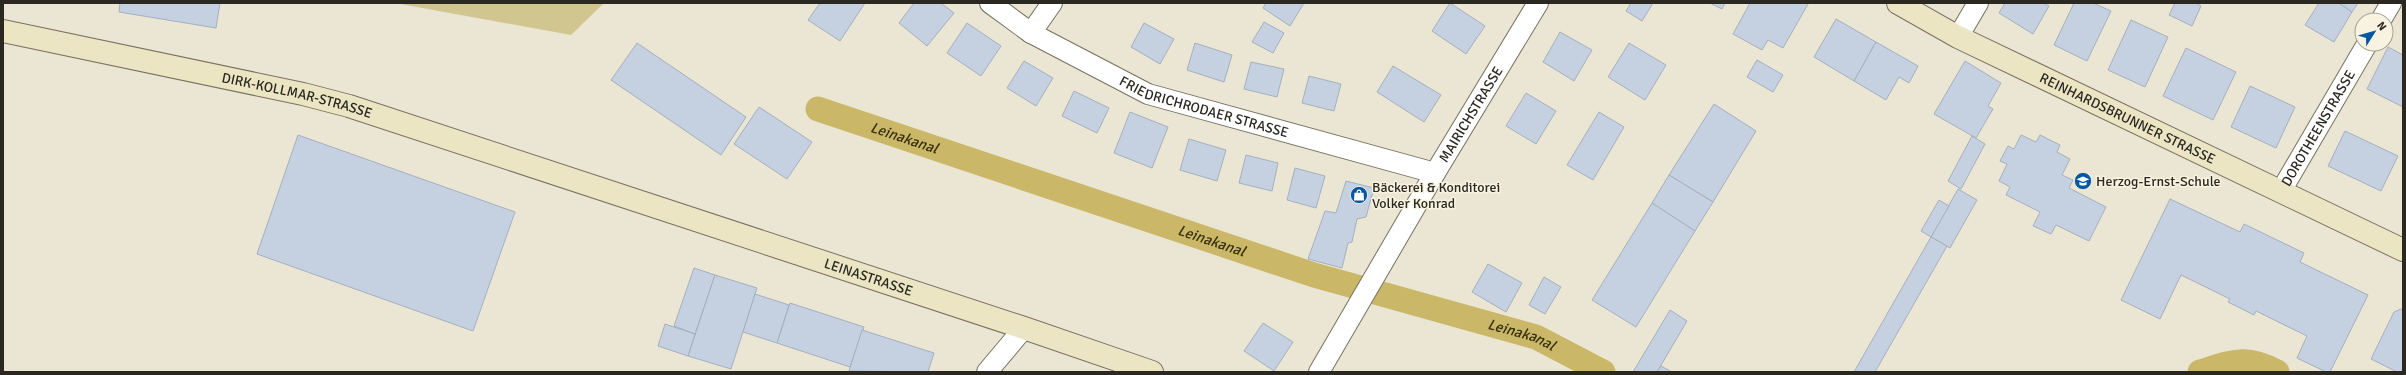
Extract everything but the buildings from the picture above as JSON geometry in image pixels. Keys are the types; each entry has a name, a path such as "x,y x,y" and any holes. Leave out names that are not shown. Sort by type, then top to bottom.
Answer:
{"street":[{"name":"FRIEDRICHRODAER STRASSE","path":"990,3 1031,33 1148,94 1435,173"},
{"path":"1031,33 1052,3"},
{"name":"MAIRICHSTRASSE","path":"1319,372 1435,173 1538,3"},
{"name":"REINHARDSBRUNNER STRASSE","path":"1898,3 1958,37 2403,250"},
{"path":"1958,37 1978,3"},
{"path":"2386,12 2391,3"},
{"name":"DIRK-KOLLMAR-STRASSE","path":"3,30 304,94 394,120 584,182"},
{"name":"DOROTHEENSTRASSE","path":"2281,191 2362,52"},
{"name":"LEINASTRASSE","path":"584,182 1152,372"},
{"path":"987,372 1024,328"}],"shaded area":[{"path":"395,3 604,3 571,35"}],"waterway":[{"name":"Leinakanal","path":"818,109 1314,275 1536,337 1603,372"},
{"name":"Leinakanal","path":"2200,372 2222,365 2239,362 2257,363 2277,372"}],"place":[{"name":"Herzog-Ernst-Schule","path":"2083,181"},
{"name":"Bäckerei & Konditorei Volker Konrad","path":"1359,195"}]}
